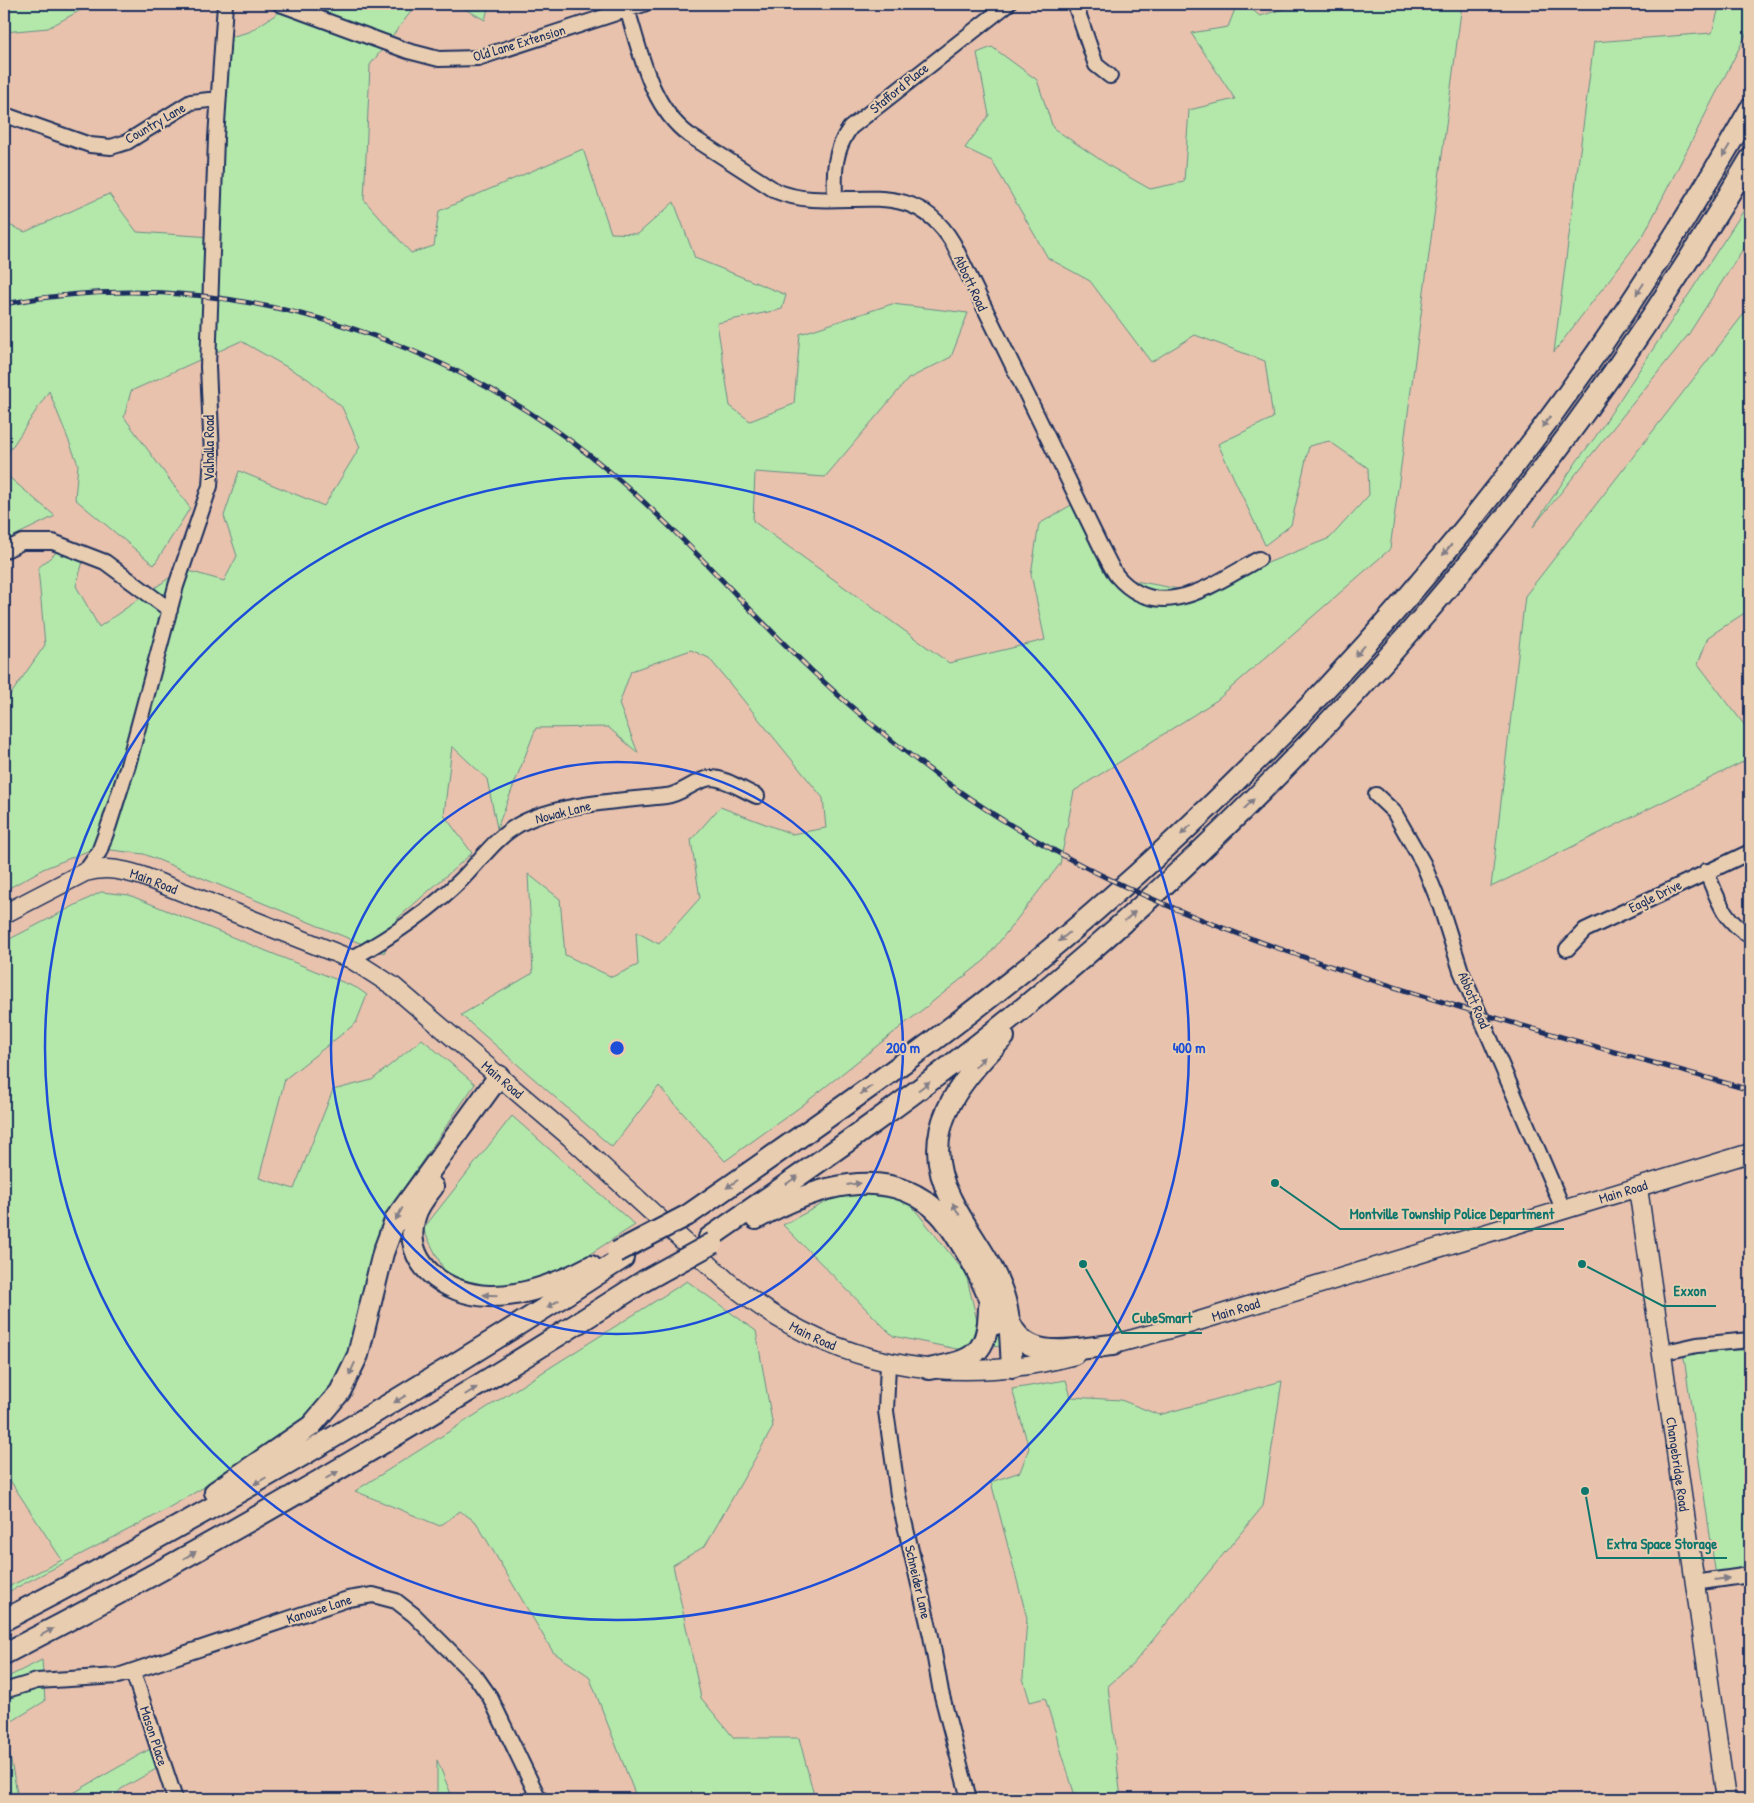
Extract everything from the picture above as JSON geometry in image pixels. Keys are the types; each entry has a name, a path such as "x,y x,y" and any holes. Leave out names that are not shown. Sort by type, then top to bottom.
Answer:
{"highway":[{"path":"4,1620 214,1507 394,1403 620,1255 688,1215 875,1083 1050,950 1174,840 1297,719 1365,646 1436,563 1537,434 1602,345 1658,261 1750,109"},
{"path":"4,1654 186,1557 334,1474 503,1371 711,1240 939,1074 1026,1006 1192,860 1290,763 1384,663 1530,486 1623,359 1685,266 1750,159"},
{"path":"1110,934 978,1064 954,1094 944,1116 939,1152 946,1189 997,1279 1008,1316 1020,1339 1026,1344 1040,1349 1113,1345"},
{"path":"504,1080 418,1208 413,1236 414,1246 422,1265 439,1281 450,1287 476,1295 503,1295 561,1280 620,1255"},
{"path":"93,1573 283,1446 311,1426 332,1404 347,1380 358,1355 383,1253 396,1218 409,1198 504,1080"},
{"path":"711,1240 775,1208 806,1195 849,1184 883,1185 917,1196 938,1212 977,1269 989,1295 1007,1367"},
{"path":"929,1369 963,1362 978,1352 986,1337 989,1295"},
{"path":"1007,1367 1008,1316"}],"main road":[{"name":"Main Road","path":"4,914 85,872 108,868 142,876 351,959 393,986 504,1080 746,1298 791,1327 838,1348 888,1363 929,1369 965,1370 1047,1362 1113,1345 1564,1211 1750,1153"},
{"name":"Changebridge Road","path":"1638,1188 1726,1799"}],"street":[{"name":"Valhalla Road","path":"85,872 99,852 112,816 128,765 170,610 189,548 203,512 212,473 208,367 218,99 225,4"},
{"name":"Old Lane Extension","path":"280,4 408,51 426,56 459,60 491,55 644,4"},
{"name":"Stafford Place","path":"835,198 835,157 842,139 850,128 1008,4"},
{"path":"1075,4 1096,64 1110,76"},
{"name":"Abbott Road","path":"628,9 657,98 663,110 678,127 776,191 801,199 878,197 904,202 927,214 949,237 1102,549 1114,571 1127,585 1157,598 1176,599 1195,594 1259,559"},
{"name":"Country Lane","path":"8,116 90,145 111,147 127,142 191,102 218,99"},
{"path":"4,551 22,542 53,542 105,562 170,610"},
{"name":"Nowak Lane","path":"351,959 438,901 462,879 502,836 519,824 542,815 618,800 669,796 711,778 757,796"},
{"name":"Abbott Road","path":"1376,795 1394,812 1423,863 1443,913 1461,971 1564,1211"},
{"name":"Eagle Drive","path":"1566,949 1585,930 1750,852"},
{"path":"1706,872 1724,914 1734,925 1750,936"},
{"path":"1661,1352 1697,1345 1750,1340"},
{"name":"Schneider Lane","path":"888,1363 886,1411 898,1496 931,1636 940,1692 969,1799"},
{"path":"1694,1583 1750,1575"},
{"name":"Kanouse Lane","path":"4,1691 37,1681 98,1678 133,1672 348,1599 373,1595 388,1598 414,1615 476,1678 490,1697 539,1799"},
{"name":"Mason Place","path":"133,1672 175,1799"}],"green space":[{"path":"4,4 90,5 48,28 4,32"},
{"path":"292,4 412,4 413,9 370,65 364,200 411,253 434,246 439,211 583,149 611,233 638,234 674,202 695,258 786,295 782,309 717,323 730,406 750,421 794,404 800,334 892,304 968,313 951,357 908,379 825,477 755,472 753,521 949,663 1045,640 1031,574 1039,524 1078,501 1119,578 1195,592 1330,538 1369,495 1368,468 1329,441 1309,446 1291,525 1265,545 1218,444 1273,418 1265,361 1195,335 1151,362 1090,281 1048,258 992,161 965,148 989,115 977,53 992,47 1037,80 1053,128 1111,167 1150,189 1184,182 1189,110 1235,99 1191,33 1228,27 1237,4 1245,4 1260,16 1293,6 1293,4 1462,4 1390,549 1217,700 1074,791 1060,864 985,960 800,1107 725,1161 659,1086 612,1147 461,1015 533,973 528,874 560,899 565,955 612,977 638,965 636,932 659,944 700,898 691,840 720,807 792,834 826,828 823,798 709,658 691,650 631,671 619,704 638,753 608,727 536,728 497,828 487,779 452,746 444,815 472,853 398,918 384,953 144,854 95,848 43,869 4,891 4,704 45,645 38,568 70,541 87,547 76,586 99,627 182,569 224,581 237,556 224,516 239,471 324,506 360,447 342,407 308,379 241,341 131,391 124,417 190,508 154,565 75,499 78,464 49,391 4,459 4,223 25,232 109,194 137,232 212,237 226,38 249,32"},
{"path":"456,4 489,4 485,20"},
{"path":"1720,4 1750,4 1750,27 1644,234 1554,352 1594,42 1712,33"},
{"path":"1750,201 1750,238 1688,335 1533,527 1596,436"},
{"path":"1750,306 1750,618 1746,612 1708,637 1698,664 1749,731 1749,759 1491,887 1525,596"},
{"path":"4,473 55,516 4,541"},
{"path":"101,892 129,895 357,988 367,995 356,1023 285,1079 259,1178 294,1189 333,1090 372,1080 422,1039 475,1084 397,1198 382,1228 354,1338 338,1375 314,1409 291,1434 149,1519 4,1594 4,1589 62,1560 4,1471 4,942"},
{"path":"512,1116 635,1225 554,1277 501,1289 447,1276 423,1229"},
{"path":"846,1191 908,1201 966,1274 978,1325 1022,1344 962,1350 893,1336 783,1225"},
{"path":"687,1281 756,1331 773,1427 705,1546 673,1565 701,1698 734,1738 799,1738 815,1799 637,1799 589,1676 553,1652 476,1522 460,1511 440,1526 355,1491"},
{"path":"1750,1350 1750,1577 1717,1583 1683,1351"},
{"path":"1066,1380 1071,1397 1121,1400 1159,1415 1282,1381 1263,1506 1133,1664 1108,1686 1121,1799 1076,1799 1045,1698 1030,1702 1023,1678 1027,1618 991,1482 1020,1472 1029,1448 1012,1389"},
{"path":"42,1660 45,1701 4,1726 4,1679"},
{"path":"4,1727 17,1792 4,1799"},
{"path":"157,1745 165,1764 121,1789 113,1799 63,1799"},
{"path":"437,1760 453,1799 437,1799"}],"railway":[{"path":"4,304 83,294 162,293 241,301 318,318 393,343 465,376 534,415 598,462 654,511 784,644 868,721 928,769 991,813 1057,852 1168,906 1244,936 1321,963 1506,1021 1750,1090"}],"place":[{"name":"Montville Township Police Department","path":"1275,1183"},
{"name":"CubeSmart","path":"1083,1264"},
{"name":"Exxon","path":"1582,1264"},
{"name":"Extra Space Storage","path":"1585,1491"}]}
